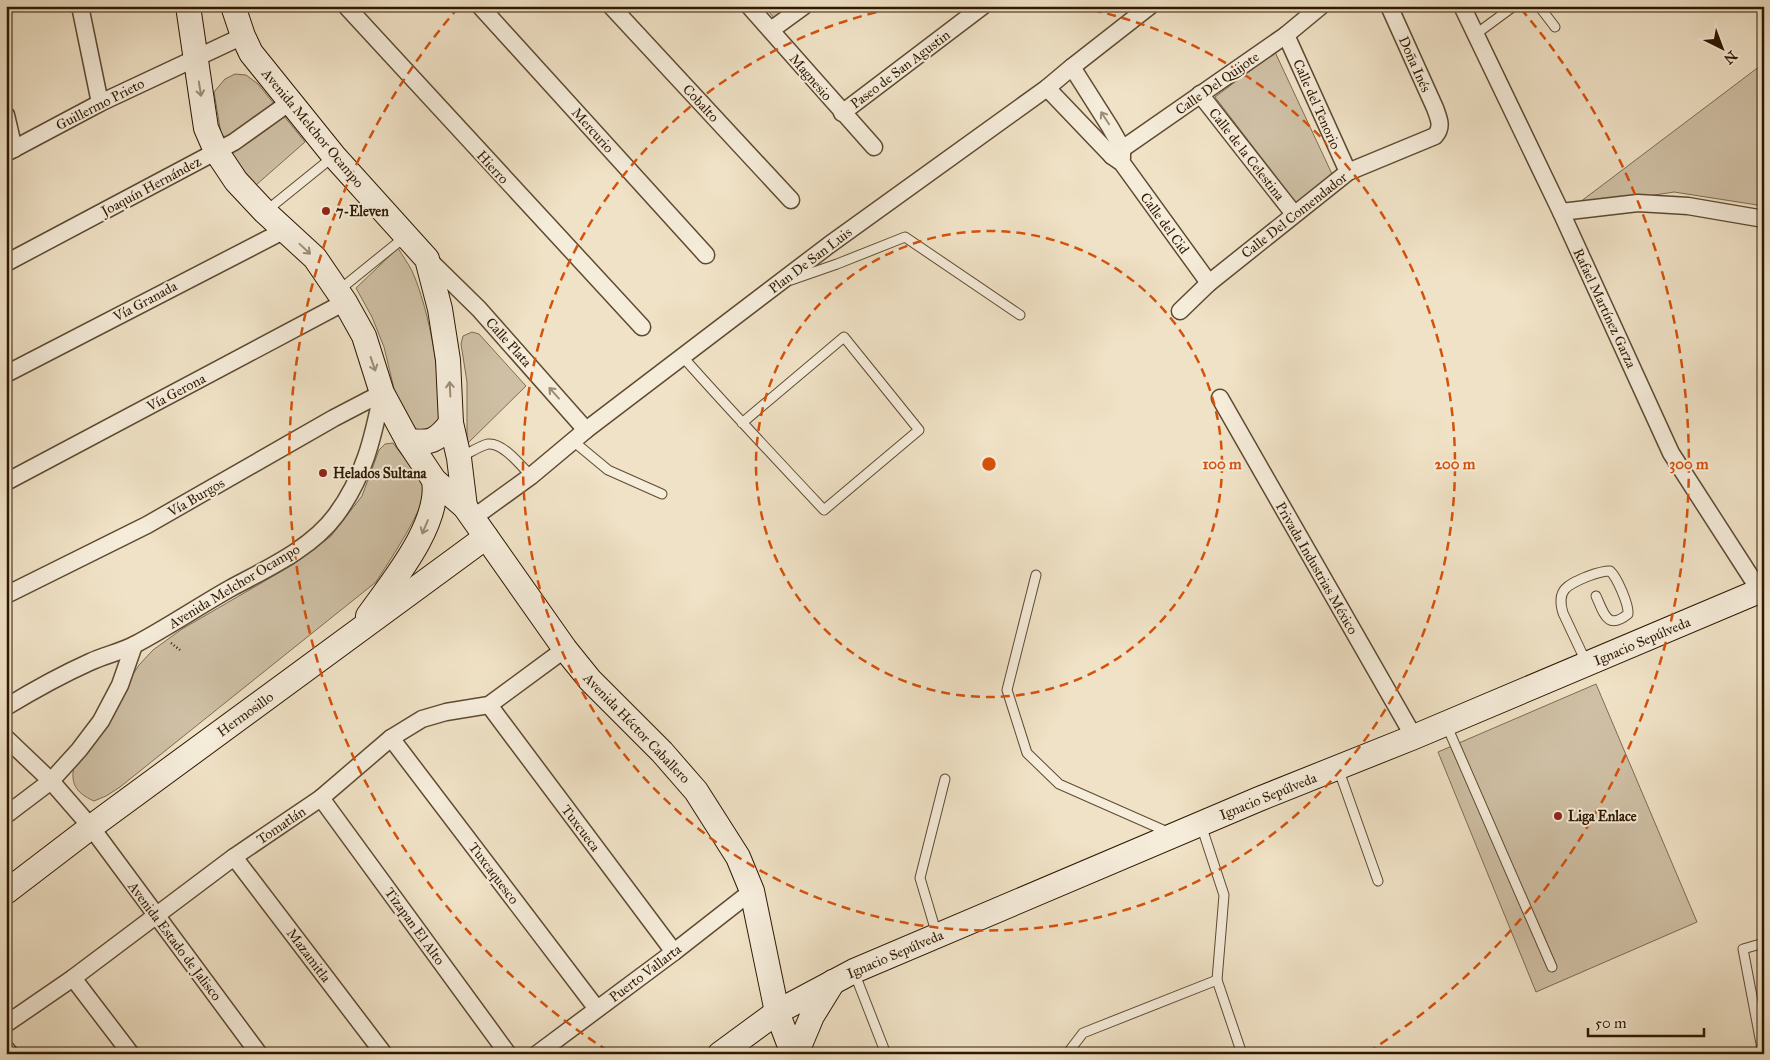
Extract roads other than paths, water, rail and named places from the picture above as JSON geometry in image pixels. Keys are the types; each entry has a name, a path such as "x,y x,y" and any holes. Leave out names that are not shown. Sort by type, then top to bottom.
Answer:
{"main road":[{"name":"Avenida Melchor Ocampo","path":"234,6 243,36 251,53 334,156 427,259 440,309 448,360 451,423 469,512"},
{"name":"Avenida Melchor Ocampo","path":"194,8 195,58 206,128 216,151 236,181 265,212 315,258 342,296 364,336 382,393 408,441 434,480 469,512"},
{"path":"408,441 429,441 440,436 451,423"},
{"path":"356,633 393,581 422,535 433,507 435,494 434,480"},
{"name":"Avenida Héctor Caballero","path":"469,512 565,649 590,680 662,752 696,791 738,857 752,891 776,1012 795,1054"},
{"name":"Hermosillo","path":"8,886 486,537"},
{"name":"Ignacio Sepúlveda","path":"720,1054 776,1012 844,976 1174,835 1587,664 1762,594"},
{"path":"795,1054 812,1016 844,976"}],"street":[{"path":"80,6 100,103"},
{"name":"Hierro","path":"346,6 642,327"},
{"name":"Mercurio","path":"480,6 706,255"},
{"name":"Cobalto","path":"612,6 791,200"},
{"name":"Magnesio","path":"749,6 874,147"},
{"path":"771,30 804,6"},
{"name":"Paseo de San Agustin","path":"842,113 983,6"},
{"name":"Calle Del Quijote","path":"1118,156 1200,94 1286,35 1321,6"},
{"name":"Doña Inés","path":"1389,6 1440,122"},
{"name":"Rafael Martínez Garza","path":"1462,6 1561,212 1671,453 1762,594"},
{"name":"Plan De San Luis","path":"469,512 531,476 573,440 682,356 910,185 1047,88 1146,8"},
{"name":"Calle del Tenorio","path":"1286,35 1348,172"},
{"path":"195,58 243,36"},
{"name":"Guillermo Prieto","path":"10,151 100,103 195,58"},
{"name":"Calle del Cid","path":"1072,67 1110,127 1118,156"},
{"name":"Calle del Cid","path":"1047,88 1118,156 1209,283"},
{"name":"Calle de la Celestina","path":"1200,94 1294,214"},
{"name":"Joaquín Hernández","path":"6,263 246,134 290,102"},
{"path":"6,115 10,151"},
{"name":"Calle Del Comendador","path":"1180,311 1209,283 1348,172 1434,136 1439,131 1440,122"},
{"path":"1561,212 1638,203 1688,206 1764,219"},
{"name":"Vía Granada","path":"6,374 284,230"},
{"name":"Calle Plata","path":"427,259 479,308 586,430"},
{"name":"Vía Gerona","path":"6,482 342,296"},
{"name":"Vía Burgos","path":"6,595 146,525 334,418 382,393"},
{"name":"Avenida Melchor Ocampo","path":"6,707 72,670 134,645 289,556 323,530 335,517 359,478 370,449 382,393"},
{"name":"Privada Industrias México","path":"1220,398 1414,737"},
{"path":"6,814 51,781 101,722 120,684 134,645"},
{"name":"Tomatlán","path":"6,1024 73,978 234,856 321,798 391,738 422,719 446,712 489,705 565,649"},
{"name":"Tuxcueca","path":"489,705 674,952"},
{"name":"Avenida Estado de Jalisco","path":"6,738 51,781 91,827 259,1054"},
{"name":"Tuxcaquesco","path":"391,738 597,1009"},
{"name":"Tizapan El Alto","path":"321,798 508,1054"},
{"name":"Mazamitla","path":"234,856 384,1054"},
{"name":"Puerto Vallarta","path":"537,1054 752,891"},
{"path":"73,978 131,1054"},
{"path":"6,1049 10,1054"}],"lane":[{"path":"1476,34 1514,6"},
{"path":"1540,6 1555,27"},
{"path":"265,212 334,156"},
{"path":"342,296 406,236"},
{"path":"777,285 905,237 1020,315"},
{"path":"682,356 742,422 824,510 919,430 844,337 742,422"},
{"path":"573,440 608,470 662,494"},
{"path":"458,458 488,444 496,445 508,453 531,476"},
{"path":"1587,664 1563,613 1561,598 1562,592 1570,583 1597,573 1610,572 1616,578 1628,607 1628,614 1622,619 1609,620 1596,596"},
{"path":"1036,575 1007,690 1026,753 1059,784 1174,835"},
{"path":"1446,724 1552,966"},
{"path":"1338,768 1378,881"},
{"path":"938,936 920,878 945,779"},
{"path":"1201,824 1224,895 1217,980 1242,1054"},
{"path":"1763,1054 1743,949 1764,943"},
{"path":"844,976 874,1022 886,1054"},
{"path":"1071,1054 1070,1050 1083,1033 1217,980"},
{"path":"868,1034 874,1022"}],"place":[{"name":"7-Eleven","path":"326,211"},
{"name":"Helados Sultana","path":"323,473"},
{"name":"Liga Enlace","path":"1558,816"}]}
